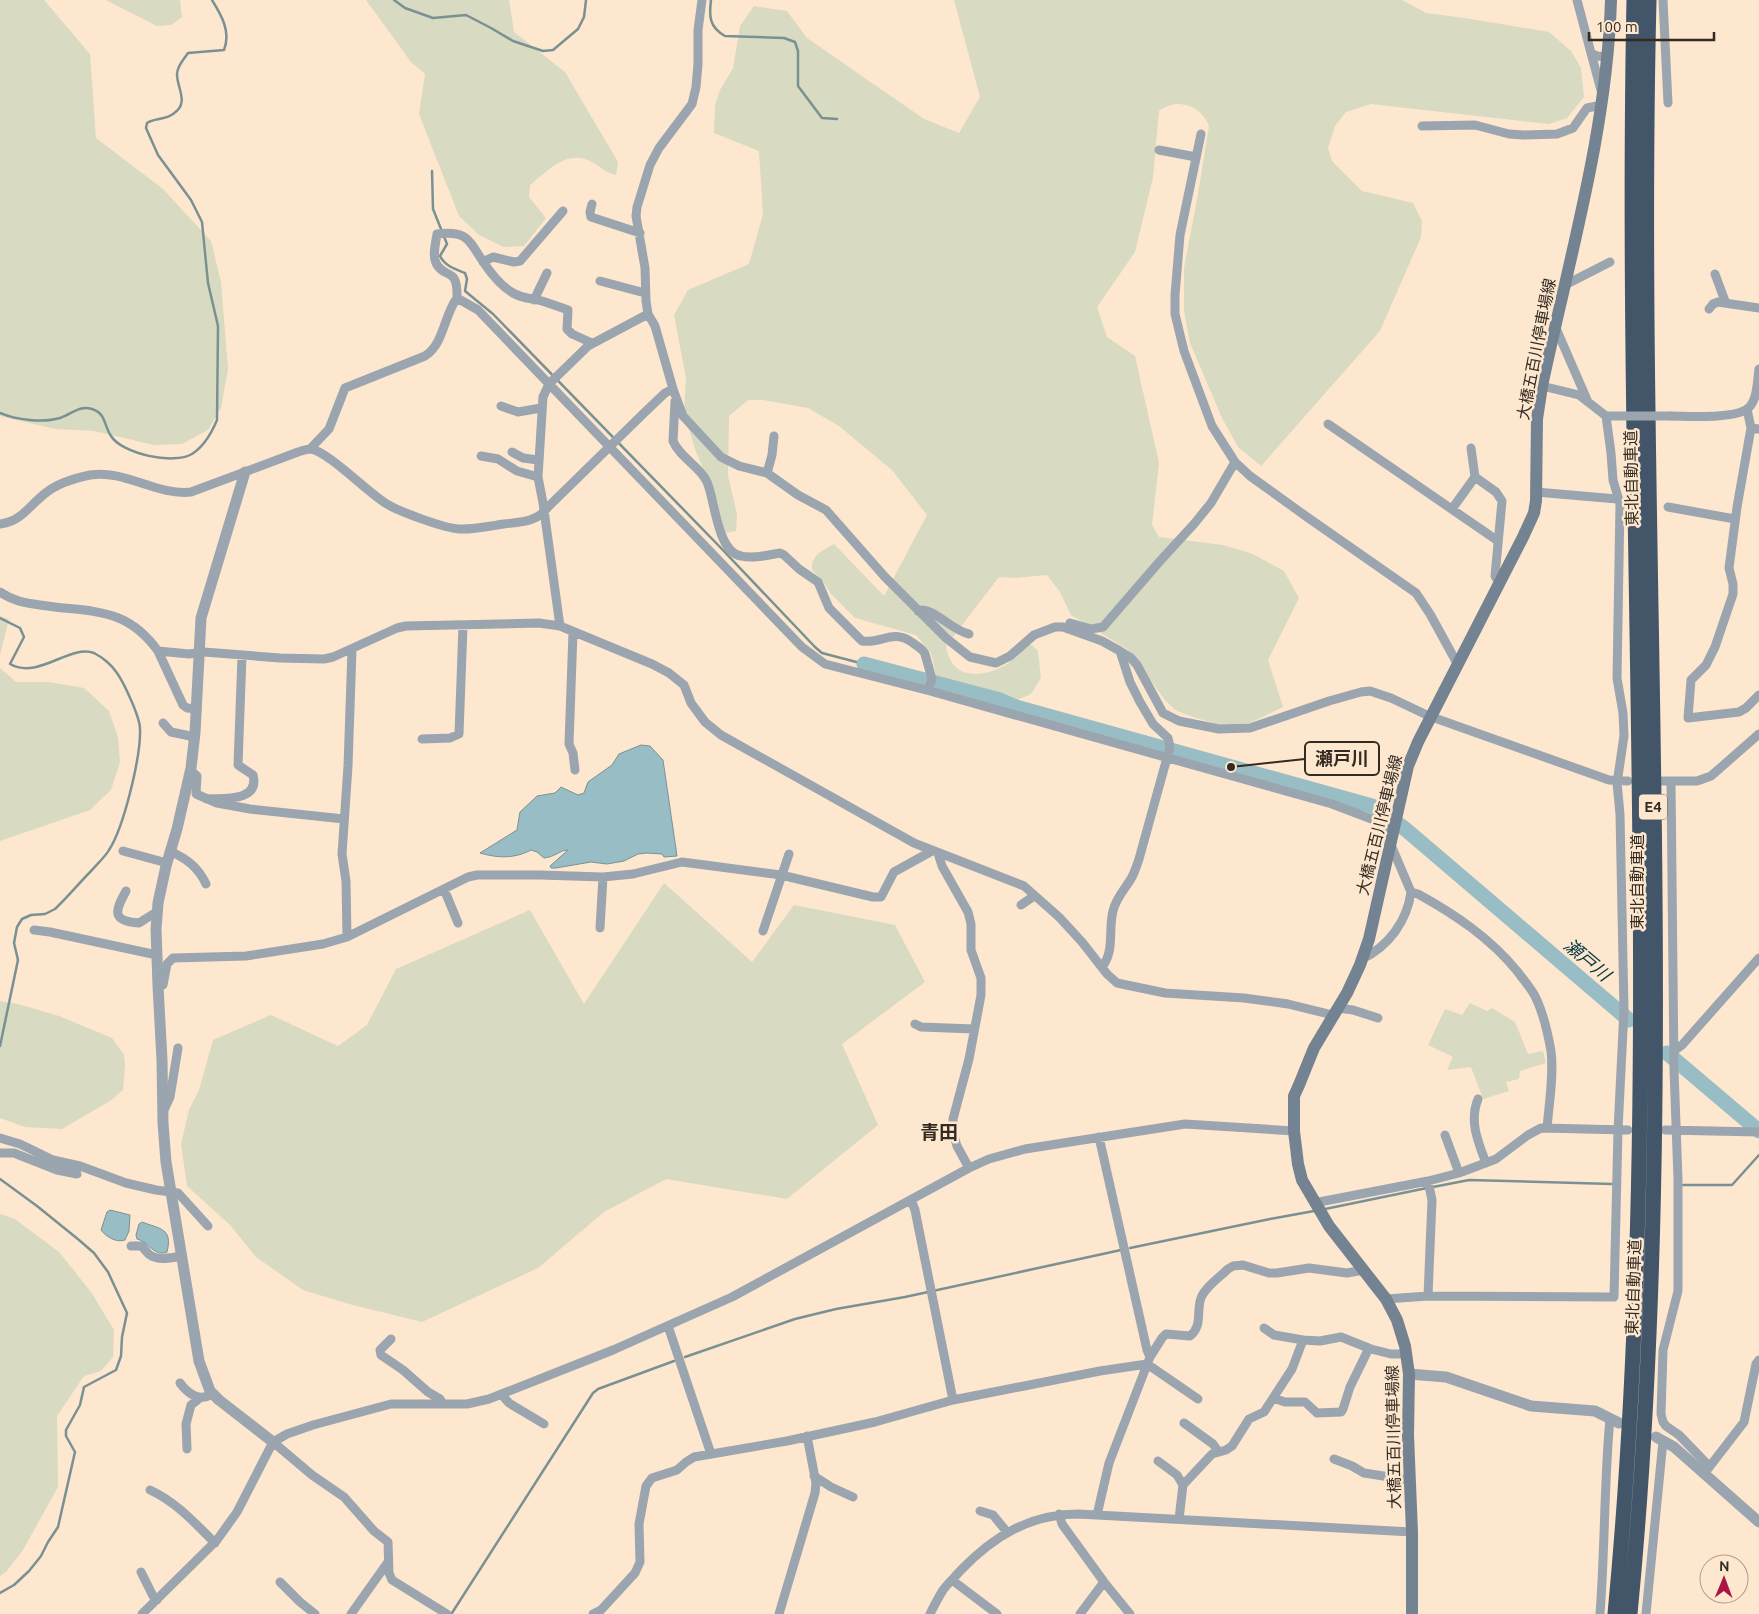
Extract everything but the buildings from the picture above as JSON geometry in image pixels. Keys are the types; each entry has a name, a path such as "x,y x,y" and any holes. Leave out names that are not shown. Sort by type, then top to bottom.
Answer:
{"highway":[{"name":"東北自動車道","path":"1615,1614 1627,1465 1633,1355 1640,1115 1640,850 1632,243 1634,0"},
{"name":"東北自動車道","path":"1630,1614 1648,1358 1654,1114 1654,850 1646,252 1649,0"}],"main road":[{"name":"大橋五百川停車場線","path":"1412,1614 1412,1532 1408,1435 1409,1374 1406,1354 1397,1320 1386,1299 1317,1208 1302,1180 1294,1131 1294,1096 1314,1048 1347,993 1369,939 1408,766 1429,716 1458,665 1534,513 1537,419 1555,326 1588,188 1602,101 1611,0"}],"street":[{"path":"702,0 698,30 696,87 692,104 659,148 650,165 636,207 636,216 646,268 648,314 655,326 683,416 724,460 751,470 767,473 826,510 885,577 918,611 970,657 996,663 1010,656 1034,635 1054,627 1068,629 1102,641 1131,658 1137,665 1163,713 1179,721 1219,729 1250,728 1329,701 1370,691 1391,698 1429,716 1609,780 1628,781"},
{"path":"1422,126 1475,125 1509,134 1524,135 1557,134 1572,128 1586,108 1602,101 1577,0"},
{"path":"1663,0 1668,103"},
{"path":"1591,53 1607,57"},
{"path":"1201,134 1180,235 1175,314 1184,351 1212,426 1235,462 1250,476 1416,593 1430,614 1458,665"},
{"path":"1159,150 1196,157"},
{"path":"592,204 591,217 640,233"},
{"path":"483,262 493,257 514,262 520,261 563,211"},
{"path":"0,524 15,520 46,492 90,476 108,475 180,494 191,492 310,449 329,429 345,388 431,352 435,348 452,305 457,298 456,282 452,275 439,267 434,256 437,234 459,234 467,239 474,246 498,282 513,293 526,299 568,310 567,329 572,334 592,343"},
{"path":"1565,285 1610,262"},
{"path":"534,300 547,273"},
{"path":"1715,274 1725,301 1728,303"},
{"path":"600,281 646,293"},
{"path":"457,298 478,310 553,380 813,656 825,664 1169,752 1395,826"},
{"path":"1709,309 1718,302 1759,308"},
{"path":"560,626 538,477 543,397 553,380 592,343 648,314"},
{"path":"1555,326 1588,402"},
{"path":"1542,386 1579,395 1610,416 1728,415 1747,409 1755,398 1759,369"},
{"path":"310,449 329,459 387,504 403,512 458,529 532,520 544,514 548,507 658,400 675,393"},
{"path":"675,393 673,441 676,447 708,483 718,527 732,550 742,557 780,553 784,555 799,569 818,582 829,608 862,641 867,642 896,636 906,638 924,650 932,678 928,690"},
{"path":"502,406 518,412 541,408"},
{"path":"1747,409 1755,428 1735,519 1730,568 1733,594 1715,647 1706,664 1691,680 1688,718 1739,712 1759,695"},
{"path":"1386,1299 1428,1296 1614,1297 1623,1130 1624,1010 1620,814 1617,780 1624,736 1623,713 1617,678 1620,510 1613,480 1610,416"},
{"path":"1328,424 1498,541"},
{"path":"767,473 772,455 774,436"},
{"path":"1452,509 1474,477 1471,448"},
{"path":"512,452 523,458 538,460"},
{"path":"481,456 498,459 517,471 538,477"},
{"path":"1068,629 1070,624 1091,629 1103,627 1194,524 1210,503 1235,462"},
{"path":"245,472 201,618 197,709 191,771 167,863 156,929 163,1112 170,1192 199,1361 212,1394 312,1475 344,1497 374,1530 388,1542 389,1573 392,1580 447,1614"},
{"path":"1474,477 1496,492 1502,501 1495,576 1499,584"},
{"path":"1536,492 1618,499"},
{"path":"1668,508 1735,519"},
{"path":"0,592 16,602 100,612 118,616 139,629 158,651 183,705 187,708 197,709"},
{"path":"918,611 923,608 929,610 954,628 970,634"},
{"path":"158,651 324,659 333,658 352,650 397,628 432,625 463,626 539,623 560,626 668,672 684,685 691,703 704,722 721,735 906,839 1024,886 1059,917 1112,980 1117,983 1183,995 1244,998 1335,1012 1353,1010 1378,1018"},
{"path":"422,740 450,738 459,734 463,626"},
{"path":"573,632 569,744 573,753 575,770"},
{"path":"347,937 346,881 342,854 348,766 352,650"},
{"path":"1102,967 1110,955 1110,925 1113,910 1140,859 1169,752 1168,738 1153,724 1140,702 1130,682 1120,651"},
{"path":"206,799 242,796 248,794 254,788 253,775 238,765 242,656"},
{"path":"164,723 170,732 195,737"},
{"path":"1759,734 1711,776 1697,781 1667,781 1678,1179 1678,1291 1663,1350 1661,1414 1666,1426 1679,1435 1707,1470 1759,1522"},
{"path":"191,771 197,776 196,794 217,803 250,809 344,819"},
{"path":"1362,959 1374,954 1399,928 1406,914 1411,892 1391,845"},
{"path":"123,851 167,863"},
{"path":"170,851 192,863 202,874 206,884"},
{"path":"158,986 163,985 167,964 173,958 246,956 323,944 347,937 468,877 477,875 602,877 633,874 682,862 781,875 873,897 881,897 894,872 935,852"},
{"path":"935,852 968,912 971,924 971,950 981,978 981,995 969,1059 953,1119 955,1139 963,1160 969,1168"},
{"path":"763,931 789,854"},
{"path":"600,928 602,877"},
{"path":"444,889 458,923"},
{"path":"126,890 117,911 118,917 121,920 139,923 158,912"},
{"path":"1411,892 1418,894 1452,914 1484,936 1513,966 1535,996 1551,1052 1550,1093 1546,1128"},
{"path":"1022,906 1034,896"},
{"path":"34,930 157,955"},
{"path":"1675,1052 1759,958"},
{"path":"915,1024 974,1029"},
{"path":"163,1112 170,1097 178,1048"},
{"path":"1478,1099 1473,1115 1475,1131 1486,1163"},
{"path":"142,1614 215,1542 237,1512 273,1442 287,1434 391,1404 467,1404 489,1399 613,1350 732,1297 969,1168 999,1155 1025,1149 1185,1124 1294,1131"},
{"path":"1317,1208 1430,1186 1506,1153 1534,1132 1546,1128 1623,1130"},
{"path":"1665,1130 1759,1132"},
{"path":"1445,1135 1459,1173"},
{"path":"1099,1137 1149,1361 1198,1399"},
{"path":"0,1138 20,1144 63,1163 80,1166 126,1183 178,1193 208,1226"},
{"path":"0,1153 14,1153 58,1170 77,1174"},
{"path":"1428,1296 1432,1200 1430,1186"},
{"path":"911,1200 915,1210 953,1400"},
{"path":"131,1246 141,1246 150,1255 166,1259 181,1256"},
{"path":"1098,1515 1110,1463 1149,1361 1166,1334 1190,1336 1195,1333 1202,1296 1233,1266 1243,1265 1269,1273 1309,1268 1347,1273 1364,1270"},
{"path":"668,1326 711,1454"},
{"path":"1264,1328 1274,1335 1320,1341 1341,1337 1391,1354 1406,1354"},
{"path":"392,1339 382,1347 380,1350 381,1355 404,1370 418,1384 440,1399 443,1404"},
{"path":"1183,1485 1212,1454 1232,1446 1249,1419 1264,1412 1292,1369 1303,1340"},
{"path":"1273,1398 1285,1402 1306,1402 1318,1413 1341,1412 1350,1386 1369,1348"},
{"path":"1707,1470 1744,1422 1756,1364 1759,1360"},
{"path":"593,1614 601,1610 635,1573 640,1562 640,1514 646,1486 652,1478 678,1470 694,1457 724,1453 884,1420 953,1400 1149,1361"},
{"path":"1409,1374 1446,1377 1531,1406 1581,1409 1595,1412 1614,1420 1607,1441 1604,1564 1600,1614"},
{"path":"180,1383 189,1393 200,1398 206,1398 212,1394"},
{"path":"501,1394 509,1403 544,1424"},
{"path":"186,1449 186,1424 191,1405 200,1398"},
{"path":"1184,1423 1212,1444 1218,1451"},
{"path":"779,1614 815,1493 807,1436"},
{"path":"1646,1614 1660,1439 1707,1470"},
{"path":"1334,1459 1364,1473 1409,1480"},
{"path":"1158,1461 1178,1475 1183,1485 1179,1519"},
{"path":"814,1476 831,1487 853,1497"},
{"path":"150,1490 180,1508 215,1542"},
{"path":"980,1511 993,1515 1007,1532"},
{"path":"1059,1514 1062,1524 1130,1614"},
{"path":"930,1614 943,1590 988,1544 1007,1532 1049,1515 1098,1515 1412,1532"},
{"path":"350,1614 388,1562"},
{"path":"141,1572 157,1600"},
{"path":"952,1580 997,1614"},
{"path":"280,1582 315,1614"},
{"path":"1080,1614 1104,1582"}],"green space":[{"path":"0,0 44,0 90,54 96,138 163,189 211,241 221,282 228,369 221,408 208,430 182,444 154,445 94,431 55,429 0,416"},
{"path":"106,0 180,0 182,17 171,25 157,26"},
{"path":"366,0 509,0 514,32 565,72 618,162 616,175 583,158 566,159 530,185 529,197 546,218 524,246 504,247 479,235 459,216 419,114 425,74 411,62"},
{"path":"954,0 1402,0 1426,13 1549,32 1571,51 1581,68 1584,97 1567,118 1549,124 1371,104 1346,112 1335,126 1328,148 1332,161 1362,191 1413,203 1422,221 1421,237 1380,331 1261,466 1238,447 1222,418 1190,343 1184,311 1184,268 1209,126 1200,113 1188,105 1173,104 1159,111 1153,177 1135,252 1097,307 1107,337 1135,356 1159,463 1152,525 1159,537 1223,545 1253,554 1284,571 1299,598 1268,660 1283,707 1250,723 1220,725 1175,710 1165,700 1127,649 1071,615 1060,592 1047,575 1016,578 999,577 946,646 949,657 954,665 961,671 978,674 1007,664 1026,645 1032,645 1038,651 1041,678 1031,694 1015,701 937,679 931,653 916,635 855,618 831,594 822,580 812,570 815,557 834,544 884,596 927,515 892,470 839,426 808,408 763,400 748,400 729,416 728,476 737,514 736,531 725,533 711,487 696,452 684,413 686,378 674,315 688,290 749,264 763,214 759,151 714,133 715,105 720,90 733,68 740,26 754,6 787,11 807,38 924,119 959,133 980,97"},
{"path":"0,616 9,619 0,655"},
{"path":"0,668 16,682 49,682 84,688 109,711 118,737 120,762 111,790 90,810 0,841"},
{"path":"664,883 752,962 794,905 895,925 925,982 842,1044 878,1125 787,1199 666,1179 604,1212 538,1268 422,1322 349,1304 303,1290 256,1257 230,1225 187,1186 181,1144 189,1110 199,1090 213,1040 271,1015 338,1046 367,1025 396,969 530,910 584,1004"},
{"path":"0,1001 18,1004 59,1016 112,1038 124,1055 123,1090 110,1101 62,1129 25,1127 0,1118"},
{"path":"1470,1003 1487,1011 1492,1008 1515,1022 1528,1054 1543,1051 1546,1063 1520,1071 1519,1079 1506,1082 1509,1091 1483,1099 1471,1067 1447,1070 1453,1057 1428,1045 1445,1009 1462,1015"},
{"path":"0,1214 15,1219 59,1252 91,1292 114,1330 113,1357 101,1371 84,1376 57,1416 58,1487 23,1550 6,1572 0,1576"}],"water":[{"path":"641,745 650,746 663,760 677,856 664,857 662,854 647,853 638,854 624,861 607,864 591,862 551,868 550,866 568,850 544,858 531,850 506,857 480,853 517,830 520,812 537,796 555,793 561,787 578,795 584,793 588,782 612,765 619,754"},
{"path":"110,1210 130,1215 129,1231 125,1240 112,1239 101,1230 107,1212"},
{"path":"142,1222 164,1231 168,1238 167,1252 155,1251 137,1239 136,1235 139,1224"}],"waterway":[{"path":"0,413 22,419 53,420 79,409 92,409 100,413 111,436 117,442 137,453 161,458 184,457 192,454 213,429 217,420 218,326 208,283 202,222 191,200 158,155 146,128 147,123 170,116 181,105 182,100 177,71 188,53 224,50 226,30 212,0"},
{"path":"394,0 405,8 433,18 466,15 513,41 543,51 553,50 578,29 584,17 586,0"},
{"path":"711,0 711,21 716,29 725,36 784,38 795,42 798,51 798,86 822,118 837,119"},
{"path":"432,171 433,209 447,244 440,256 447,265 465,273 467,279 465,291 493,314 815,647 822,653 864,664"},
{"path":"0,618 20,628 24,637 10,664 21,668 32,668 74,653 84,652 94,653 110,664 124,684 135,709 140,729 138,756 126,809 109,850 55,909 45,914 31,915 22,919 17,927 14,943 18,960 0,1046"},
{"name":"瀬戸川","path":"864,664 1000,700 1016,707 1372,806 1404,828 1629,1020"},
{"name":"瀬戸川","path":"1667,1053 1759,1131"},
{"path":"1683,1185 1732,1185 1759,1155"},
{"path":"0,1179 37,1206 94,1253 108,1272 127,1313 122,1337 121,1356 116,1370 84,1387 80,1405 66,1430 66,1436 75,1452 58,1527 41,1556 29,1571 14,1585 0,1593"},
{"path":"1433,1187 1469,1180 1612,1184"},
{"path":"1325,1209 1427,1188"},
{"path":"1130,1248 1314,1211"},
{"path":"685,1357 795,1319 1121,1250"},
{"path":"452,1613 593,1393 598,1389 674,1361"}],"place":[{"name":"瀬戸川","path":"1231,767"}],"district":[{"name":"青田","path":"939,1132"}]}
